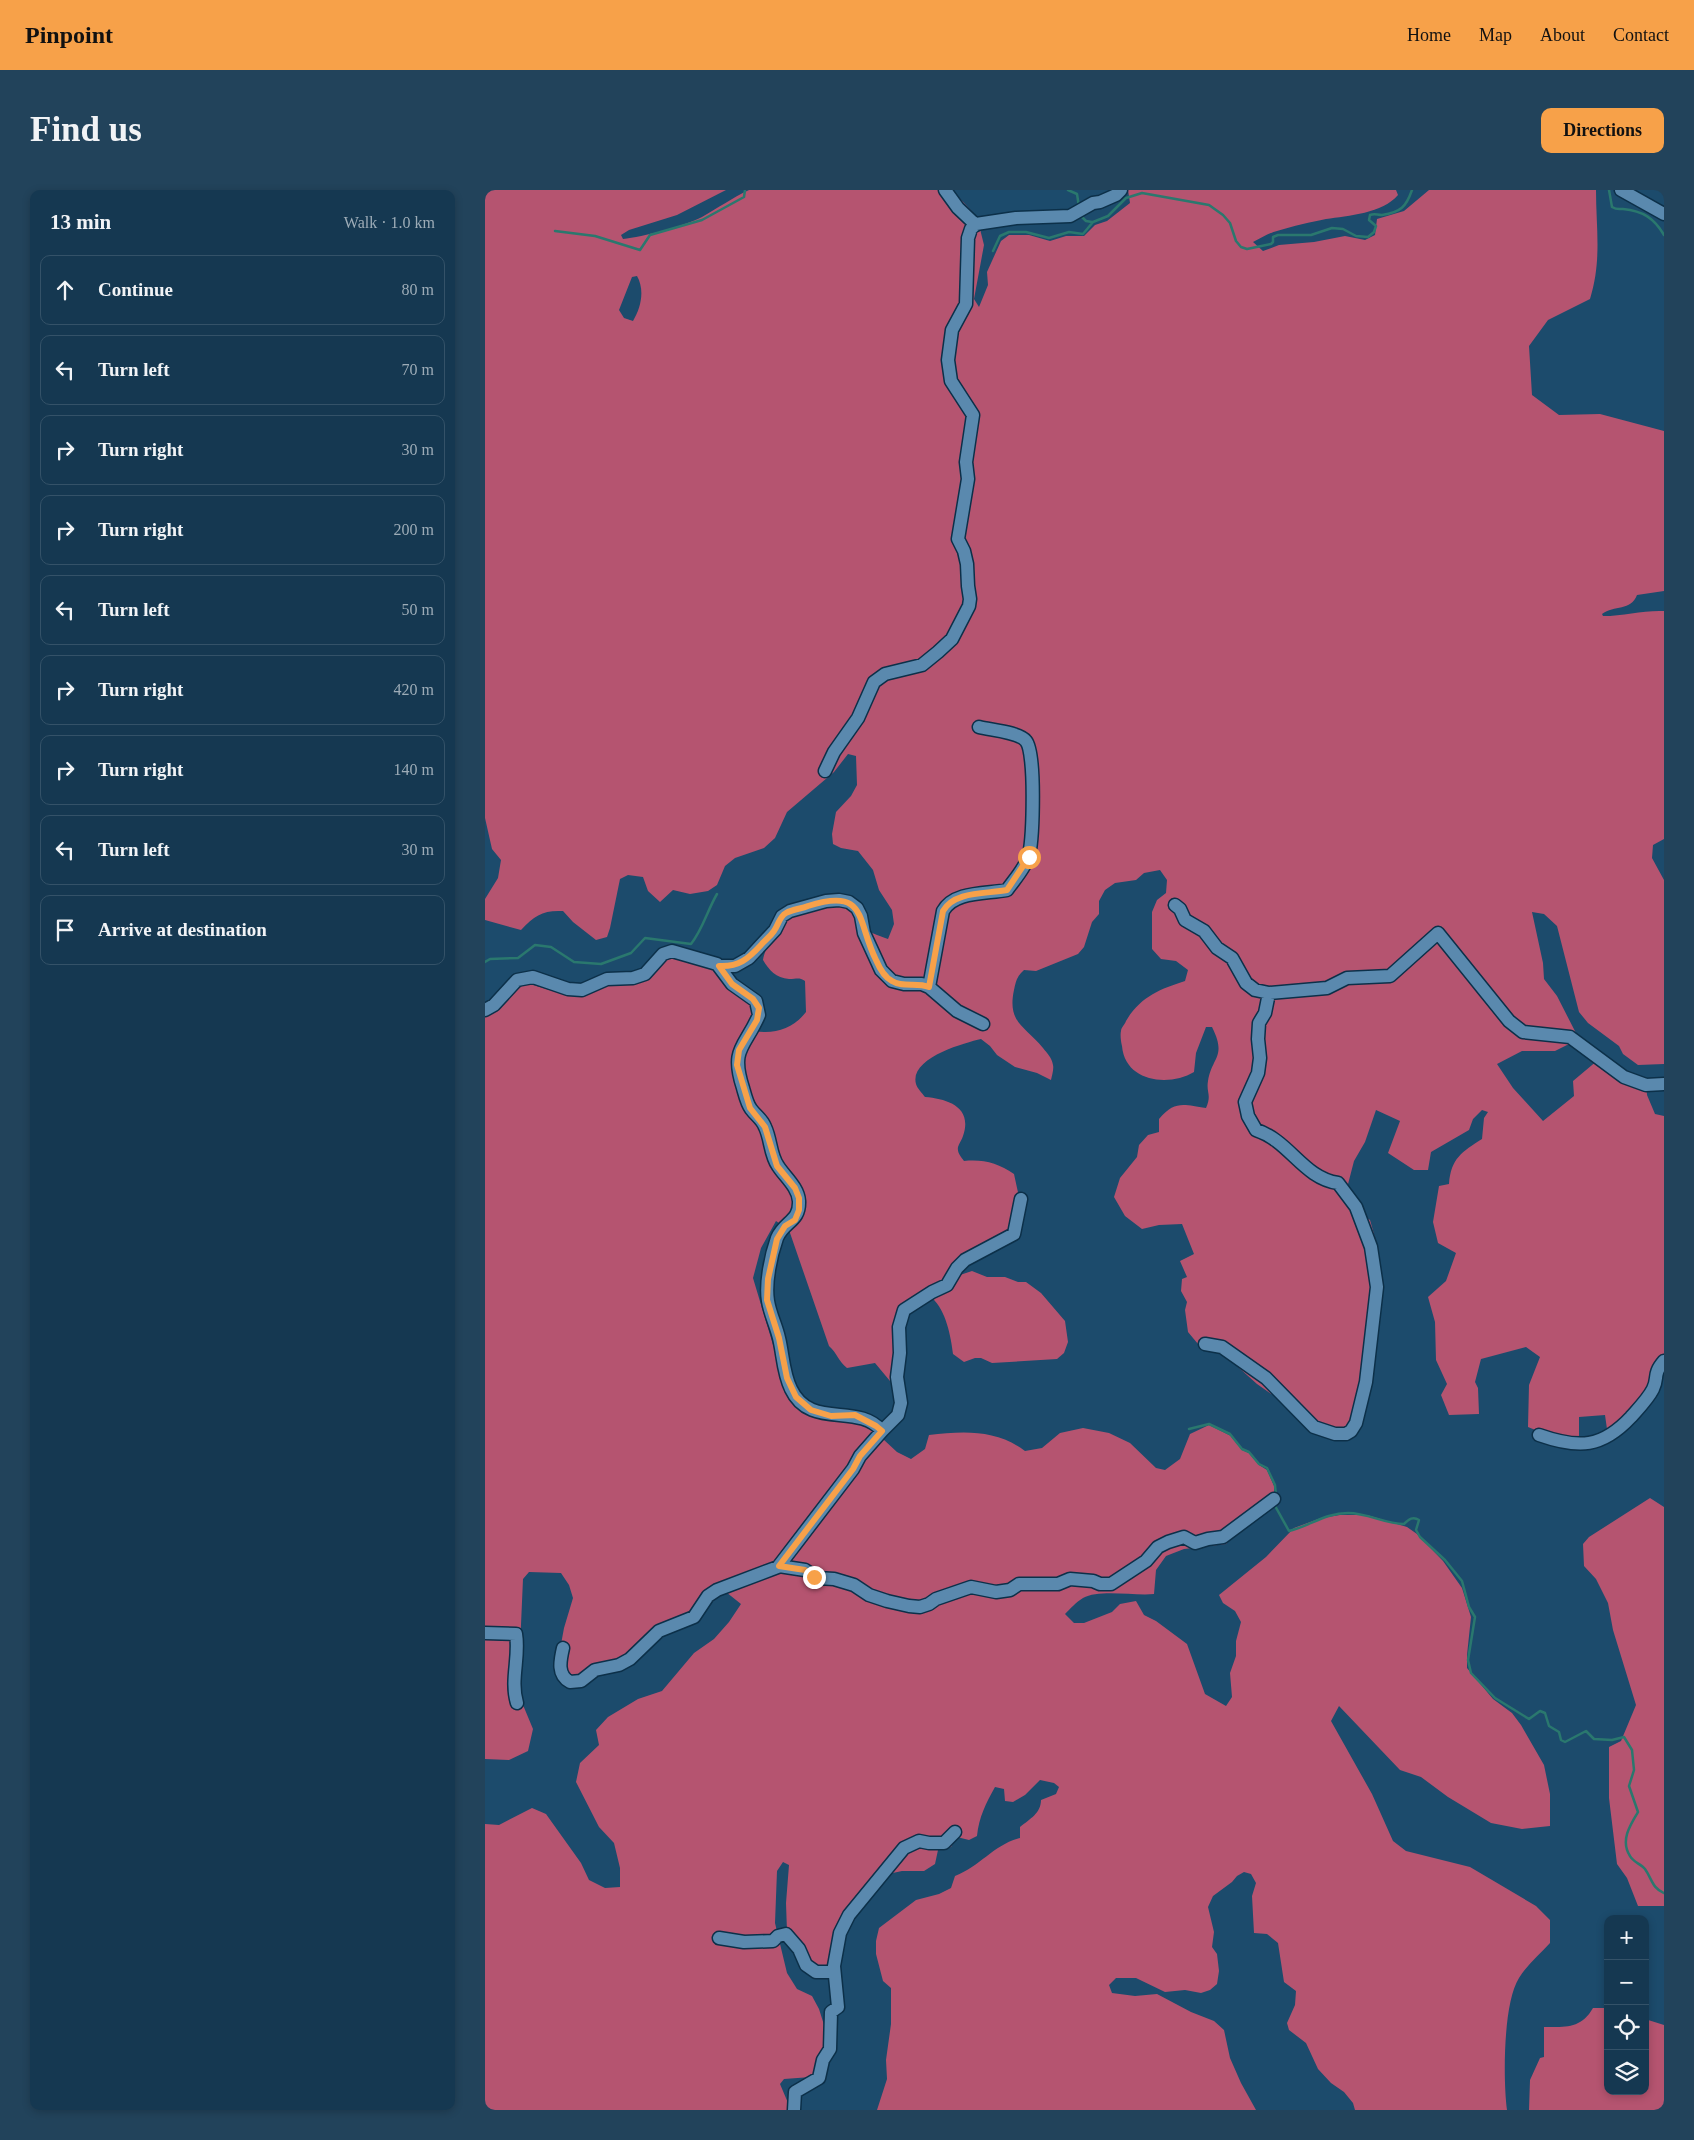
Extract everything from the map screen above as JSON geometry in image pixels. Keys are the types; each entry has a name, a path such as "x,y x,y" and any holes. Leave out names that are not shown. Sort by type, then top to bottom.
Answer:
{"street":[{"path":"945,190 957,208 975,225"},
{"path":"825,771 834,752 858,718 874,682 885,674 911,669 928,661 952,639 969,606 967,564 964,551 958,539 968,479 966,462 973,415 951,381 947,360 952,330 966,304 968,238 971,229 975,225 1015,218 1070,216 1093,203 1116,195 1121,190"},
{"path":"1621,190 1664,214"},
{"path":"929,987 943,911 946,904 951,900 963,897 1007,890 1029,857 1032,822 1032,766 1028,744 1017,735 979,727"},
{"path":"719,966 735,966 749,958 775,930 782,916 790,911 817,903 839,900 849,902 857,908 870,948 881,970 891,981 904,984 922,984 929,987 957,1011 983,1024"},
{"path":"1175,905 1180,909 1185,920 1204,931 1213,944 1232,958 1246,983 1255,990 1269,993 1327,988 1347,978 1390,976 1438,933 1509,1021 1523,1032 1570,1037 1624,1077 1646,1085 1664,1084"},
{"path":"485,1010 494,1005 517,980 525,977 568,989 583,990 607,979 633,978 645,974 663,954 672,951 711,961 719,966 732,984 753,999 759,1008 757,1020 739,1050 737,1065 739,1076 750,1108 765,1127 777,1166 795,1188 799,1198 799,1210 795,1220 785,1226 777,1239 768,1279 767,1300 791,1389 801,1402 811,1410 831,1416 855,1415 882,1431"},
{"path":"1205,1344 1222,1347 1266,1378 1314,1427 1335,1434 1346,1434 1351,1431 1357,1422 1366,1382 1377,1287 1371,1247 1356,1207 1338,1183 1325,1181 1311,1173 1296,1156 1269,1134 1256,1130 1248,1116 1245,1102 1258,1073 1260,1058 1259,1023 1265,1013 1269,993"},
{"path":"563,1648 560,1666 564,1677 570,1682 581,1680 595,1670 625,1663 643,1649 659,1631 694,1617 703,1601 712,1593 728,1585 772,1571 779,1566 853,1469 860,1456 898,1415 901,1403 897,1378 900,1353 899,1327 904,1310 932,1292 947,1286 957,1268 965,1260 1014,1234 1021,1199"},
{"path":"1539,1435 1558,1442 1578,1444 1595,1443 1614,1433 1640,1407 1653,1388 1657,1370 1664,1361"},
{"path":"779,1566 805,1570 817,1578 834,1579 854,1585 869,1596 920,1607 936,1599 971,1587 996,1592 1010,1590 1019,1584 1058,1584 1070,1579 1093,1581 1105,1585 1111,1584 1131,1573 1146,1562 1158,1547 1180,1537 1195,1543 1208,1538 1223,1537 1273,1499"},
{"path":"485,1633 516,1634 518,1643 514,1694 517,1703"},
{"path":"794,2110 795,2092 819,2078 823,2060 830,2049 831,2012 838,2007 834,1972 840,1934 849,1914 904,1848 919,1841 944,1843 955,1832"},
{"path":"719,1938 744,1942 773,1941 778,1936 786,1934 799,1949 807,1965 816,1972 834,1972"}],"shaded area":[{"path":"485,190 726,190 677,215 629,230 621,235 623,239 663,231 685,224 702,217 749,190 952,190 977,217 984,245 974,299 979,307 988,285 987,272 1001,241 1009,235 1029,235 1050,241 1066,236 1084,236 1095,225 1107,221 1130,203 1128,190 1396,190 1398,195 1392,201 1374,210 1289,227 1253,242 1263,251 1279,245 1314,242 1345,236 1365,240 1375,235 1377,219 1404,211 1429,190 1596,190 1597,258 1594,285 1590,299 1548,320 1529,346 1532,395 1559,415 1600,414 1664,431 1664,591 1637,595 1626,606 1602,614 1603,616 1611,616 1664,611 1664,839 1653,845 1652,858 1664,880 1664,1064 1638,1065 1623,1054 1619,1046 1588,1023 1579,1012 1557,926 1544,914 1532,912 1543,963 1544,979 1557,996 1579,1039 1555,1051 1522,1051 1497,1064 1513,1088 1543,1121 1574,1096 1573,1081 1598,1060 1646,1082 1647,1095 1655,1114 1664,1116 1664,1369 1608,1436 1605,1415 1579,1417 1579,1440 1555,1438 1528,1427 1529,1385 1540,1357 1526,1347 1481,1359 1475,1382 1478,1388 1479,1414 1449,1415 1441,1395 1447,1384 1436,1360 1435,1322 1428,1297 1446,1281 1456,1253 1438,1243 1433,1222 1439,1186 1449,1184 1455,1162 1463,1152 1482,1139 1484,1118 1488,1112 1482,1110 1473,1119 1469,1130 1431,1152 1428,1170 1414,1170 1388,1153 1400,1121 1376,1110 1365,1142 1354,1161 1347,1188 1354,1209 1370,1220 1379,1252 1366,1404 1336,1439 1257,1384 1218,1349 1198,1344 1188,1332 1185,1310 1187,1302 1181,1291 1182,1279 1187,1277 1180,1261 1194,1254 1182,1224 1159,1225 1142,1229 1125,1216 1114,1197 1120,1178 1137,1157 1139,1145 1148,1135 1159,1132 1159,1119 1165,1113 1180,1105 1206,1108 1209,1100 1208,1081 1218,1051 1212,1027 1206,1027 1196,1053 1194,1072 1184,1077 1161,1080 1150,1078 1140,1074 1131,1067 1125,1058 1121,1043 1121,1033 1122,1027 1132,1013 1151,995 1185,981 1188,970 1176,961 1161,959 1152,949 1152,912 1157,900 1166,893 1167,880 1160,870 1144,873 1136,880 1115,883 1105,890 1099,901 1099,914 1092,922 1084,947 1078,954 1036,971 1024,970 1018,977 1012,1001 1015,1017 1050,1058 1053,1067 1051,1080 1037,1073 1015,1067 997,1055 981,1039 939,1053 929,1059 916,1075 918,1089 925,1097 942,1100 956,1106 965,1118 963,1137 958,1146 959,1155 964,1161 990,1163 1014,1174 1019,1197 1014,1229 966,1258 957,1276 972,1271 987,1277 1005,1277 1018,1282 1026,1282 1041,1293 1065,1321 1068,1342 1064,1353 1057,1359 992,1363 981,1358 975,1358 964,1362 953,1354 949,1332 941,1309 932,1298 902,1308 894,1380 890,1381 875,1363 847,1368 829,1346 789,1230 776,1221 761,1248 753,1278 786,1388 809,1413 825,1420 857,1422 870,1427 897,1452 911,1459 925,1449 929,1435 979,1433 991,1435 1014,1444 1025,1451 1042,1448 1060,1433 1083,1428 1109,1433 1130,1443 1156,1468 1165,1470 1180,1459 1190,1434 1209,1425 1231,1436 1242,1450 1249,1453 1259,1465 1267,1470 1274,1486 1274,1495 1226,1544 1184,1549 1166,1556 1156,1570 1154,1594 1107,1593 1090,1595 1078,1601 1065,1614 1074,1623 1084,1623 1112,1612 1120,1604 1136,1601 1144,1615 1156,1621 1187,1644 1205,1694 1226,1706 1232,1697 1230,1673 1236,1656 1236,1641 1241,1622 1235,1611 1223,1603 1219,1595 1266,1557 1294,1528 1321,1518 1340,1515 1367,1515 1407,1527 1417,1534 1443,1561 1462,1588 1471,1617 1467,1668 1493,1699 1512,1713 1544,1765 1550,1794 1550,1826 1522,1829 1491,1823 1448,1797 1421,1777 1400,1770 1339,1706 1331,1721 1372,1794 1393,1841 1406,1851 1470,1867 1536,1906 1550,1920 1550,1943 1519,1978 1510,2005 1505,2042 1507,2110 1355,2110 1353,2103 1344,2092 1331,2083 1318,2069 1306,2043 1289,2030 1287,2023 1295,2005 1296,1991 1284,1982 1278,1943 1267,1934 1254,1933 1252,1896 1256,1883 1251,1874 1244,1872 1213,1896 1208,1907 1214,1932 1212,1947 1217,1954 1219,1971 1217,1984 1210,1990 1201,1993 1185,1990 1165,1992 1136,1978 1116,1978 1109,1985 1112,1993 1135,1996 1157,1994 1191,2012 1214,2021 1224,2030 1230,2058 1256,2110 877,2110 887,2079 886,2060 891,2024 891,1988 883,1981 876,1954 879,1928 916,1900 939,1894 951,1888 955,1876 972,1867 1002,1845 1020,1838 1020,1827 1037,1812 1041,1805 1041,1800 1056,1794 1059,1787 1054,1783 1040,1780 1025,1795 1013,1802 1005,1801 1004,1789 995,1787 983,1810 977,1836 969,1840 957,1837 951,1847 938,1850 935,1864 924,1871 902,1871 888,1874 859,1897 829,1965 822,1970 811,1967 787,1932 786,1903 789,1865 783,1862 777,1871 775,1923 787,1973 797,1989 812,1996 819,2009 825,2028 828,2048 811,2077 784,2079 780,2084 791,2110 485,2110 485,1824 499,1825 532,1808 546,1814 581,1863 589,1880 605,1888 620,1887 620,1868 614,1843 599,1827 576,1782 580,1763 599,1745 596,1730 608,1717 638,1699 662,1691 694,1653 714,1639 741,1604 726,1592 708,1599 674,1629 572,1688 566,1684 557,1666 564,1628 573,1598 569,1585 561,1573 529,1572 523,1579 518,1693 533,1729 528,1751 509,1760 485,1759 485,1014 526,983 564,994 602,985 647,980 667,960 673,957 709,967 721,973 755,1005 755,1031 776,1031 790,1026 806,1012 805,981 780,977 770,970 763,960 771,937 785,917 817,907 843,905 852,911 861,926 872,933 888,939 894,924 892,910 879,890 873,870 858,851 841,848 833,844 832,834 836,812 851,796 857,785 856,756 848,754 834,772 787,812 775,838 764,848 735,858 725,866 717,885 708,891 690,894 673,890 660,902 648,891 643,877 628,875 620,879 607,937 596,940 573,922 563,911 550,911 540,914 521,930 485,920 485,899 498,878 501,860 492,849 485,818","holes":["637,276 641,299 633,321 624,318 619,310 632,277"]},
{"path":"1650,1498 1664,1507 1664,1906 1638,1906 1627,1878 1617,1864 1609,1798 1609,1747 1621,1741 1636,1705 1613,1630 1608,1603 1596,1579 1584,1566 1583,1544 1589,1537"},
{"path":"1593,2008 1604,2008 1604,2095 1649,2095 1649,2020 1664,2025 1664,2110 1529,2110 1530,2080 1540,2058 1544,2057 1544,2027 1566,2027 1578,2023"}],"waterway":[{"path":"555,231 595,236 640,250 650,235 702,220 744,197 745,190"},
{"path":"1068,190 1077,194 1079,207"},
{"path":"993,251 1000,236 1009,232 1026,232 1049,238 1069,232 1083,234 1093,222 1108,216 1126,198 1142,193 1209,205 1223,215 1230,223 1236,241 1241,247 1247,249 1271,244 1273,237 1278,235 1311,235 1332,228 1343,229 1356,236 1368,237 1374,232 1376,226 1369,220 1370,215 1382,215 1402,208 1412,190"},
{"path":"1609,190 1612,207 1647,216 1664,235"},
{"path":"1080,215 1086,221 1092,222"},
{"path":"485,962 490,959 518,958 535,945 551,947 574,962 601,964 631,953 645,938 691,944 699,932 717,894"},
{"path":"1189,1429 1209,1424 1230,1434 1242,1449 1249,1452 1259,1464 1267,1468 1275,1485 1276,1496"},
{"path":"1274,1504 1289,1531 1325,1517 1348,1513 1355,1513 1397,1524 1404,1524 1413,1518 1419,1520 1416,1530 1420,1537 1445,1560 1462,1581 1469,1607 1475,1617 1468,1660 1471,1673 1495,1698 1529,1719 1540,1711 1545,1713 1549,1726 1559,1732 1561,1740 1565,1742 1586,1731 1594,1739 1612,1740 1624,1737 1632,1750 1634,1770 1629,1786 1638,1812 1627,1833 1627,1850 1633,1860 1645,1869 1655,1886 1664,1893"}],"route":[{"path":"814,1577 805,1570 779,1566 807,1526 853,1469 860,1456 882,1431 855,1415 831,1416 811,1410 796,1397 787,1378 779,1338 767,1300 768,1279 777,1239 781,1230 795,1220 799,1210 799,1198 795,1188 777,1166 773,1157 769,1136 761,1119 750,1108 739,1076 737,1065 739,1050 757,1020 759,1008 756,1001 732,984 719,966 735,966 749,958 775,930 782,916 790,911 817,903 839,900 849,902 857,908 870,948 881,970 891,981 904,984 922,984 929,987 943,911 946,904 951,900 982,892 1007,890 1029,857"}]}
